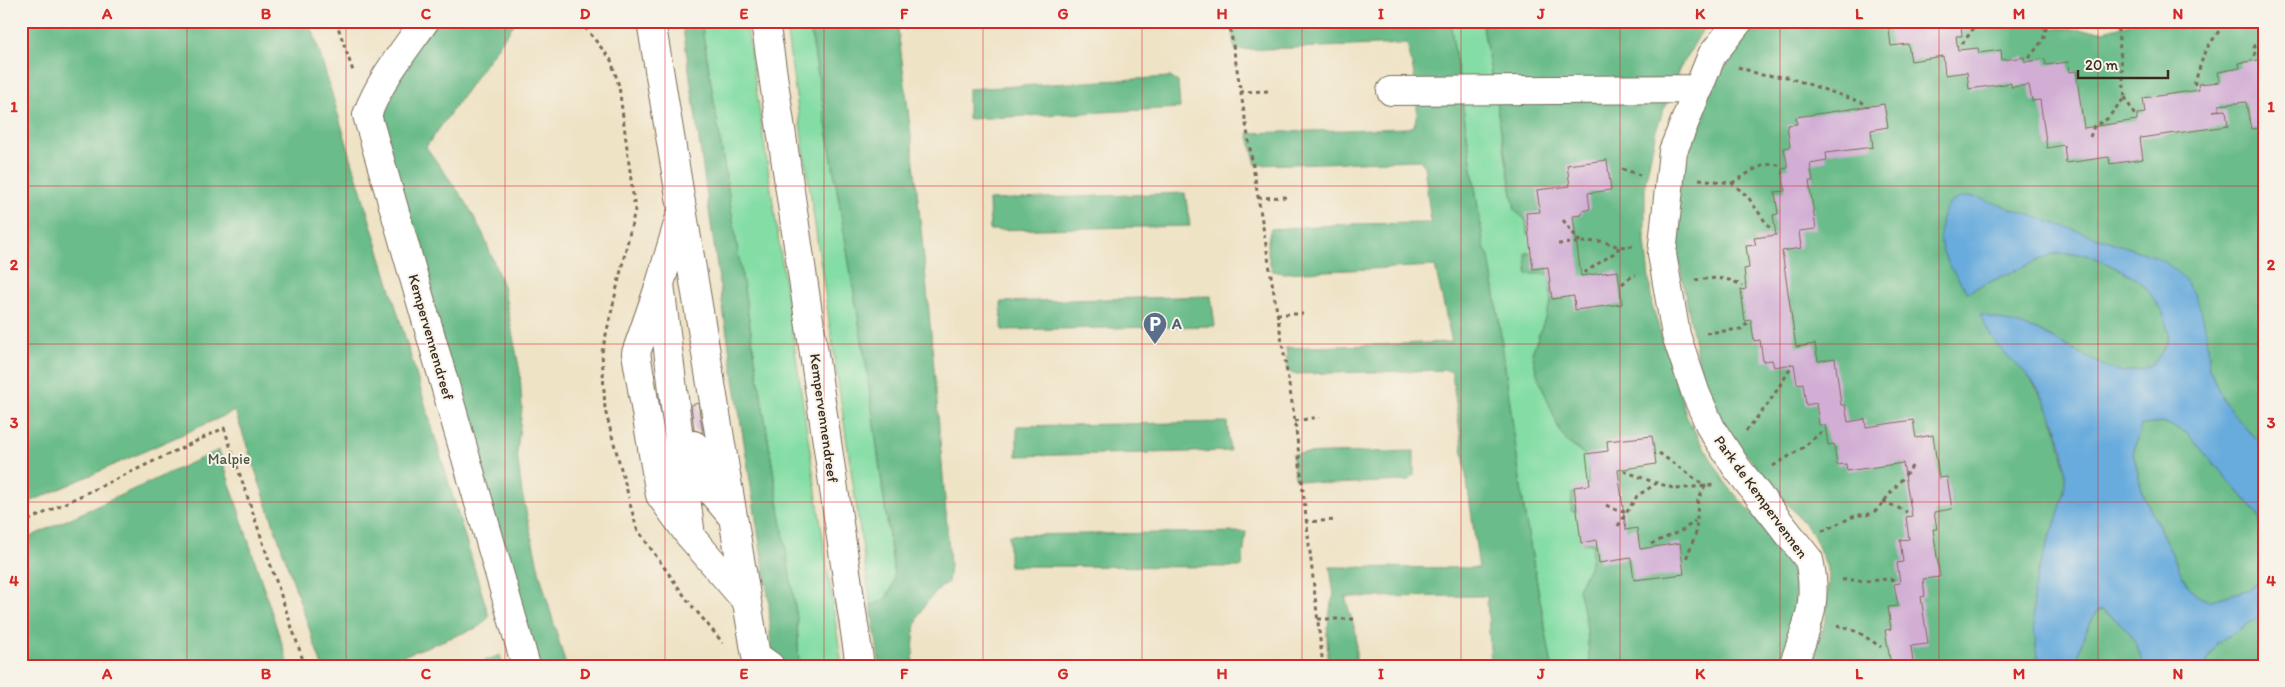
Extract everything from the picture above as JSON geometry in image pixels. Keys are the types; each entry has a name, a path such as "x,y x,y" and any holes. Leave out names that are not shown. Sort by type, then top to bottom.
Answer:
{"street":[{"path":"367,115 374,96 385,76 425,21"},
{"path":"650,21 690,261 672,305 699,477 733,517 747,602 763,661"},
{"name":"Kempervennendreef","path":"765,21 860,666"},
{"name":"Park de Kempervennen","path":"1739,21 1712,55 1673,151 1662,254 1676,334 1696,394 1711,428 1725,450 1809,560 1813,585 1810,617 1794,666"},
{"path":"1392,91 1699,89"},
{"name":"Kempervennendreef","path":"367,115 526,666"},
{"path":"682,210 660,284 636,353 660,495 691,537 747,602"}],"path":[{"path":"336,21 367,115"},
{"path":"1229,21 1295,421 1323,666"},
{"path":"1962,44 1979,21"},
{"path":"2029,58 2043,40 2048,21"},
{"path":"2117,21 2125,97 2135,116"},
{"path":"2194,85 2205,51 2226,21"},
{"path":"2255,56 2254,48 2264,29"},
{"path":"1712,55 1749,72 1787,77 1864,103"},
{"path":"1240,92 1271,91"},
{"path":"2090,137 2094,126 2107,119 2125,97"},
{"path":"1732,183 1766,164 1774,163 1781,166"},
{"path":"1670,175 1732,183 1748,197 1771,230"},
{"path":"1258,198 1286,197"},
{"path":"1563,220 1580,242"},
{"path":"1558,244 1602,241 1619,247 1663,245"},
{"path":"1584,273 1617,251 1619,247"},
{"path":"1666,282 1717,278 1734,280 1742,286"},
{"path":"1277,314 1302,314"},
{"path":"1676,334 1720,333 1741,329 1748,323"},
{"path":"1725,450 1751,427 1791,368"},
{"path":"1295,421 1319,416"},
{"path":"21,524 224,428 305,666"},
{"path":"1624,471 1676,489 1731,482 1746,478 1804,446 1821,432"},
{"path":"1660,453 1705,486"},
{"path":"1797,543 1857,514 1867,515 1877,510 1914,464"},
{"path":"1618,526 1636,496 1656,483"},
{"path":"1686,559 1696,533 1698,500 1705,486"},
{"path":"1883,501 1907,512"},
{"path":"1606,505 1616,510 1627,511"},
{"path":"1306,522 1335,520"},
{"path":"1651,544 1683,530 1696,521"},
{"path":"1813,585 1854,578 1871,581 1886,578 1895,580"},
{"path":"1810,617 1858,632 1881,647"},
{"path":"1317,619 1354,619"}],"green space":[{"name":"Malpie","path":"21,21 310,21 489,617 479,627 376,666 322,666 235,411 21,506"},
{"path":"427,21 516,21 426,147 466,202 483,234 503,286 520,372 522,408 517,452 522,493 540,575 566,666 534,666 380,122 384,94"},
{"path":"682,21 701,21 797,619 799,666 787,666 771,656 769,602 724,315"},
{"path":"701,21 746,21 842,666 799,666 797,619"},
{"path":"785,21 809,21 866,365 895,583 884,600 871,606"},
{"path":"809,21 897,21 921,225 950,565 948,582 928,601 918,619 915,628 913,666 880,666 871,606 884,599 891,591 894,580 893,565 866,365"},
{"path":"1230,21 1450,21 1484,247 1489,257 1498,314 1525,517 1552,666 1491,666 1487,596 1345,597 1356,633 1356,666 1328,666 1327,634 1331,603 1334,595 1330,567 1479,568 1452,374 1448,370 1293,374 1288,371 1286,348 1452,342 1435,266 1283,273 1273,271 1268,256 1268,239 1271,229 1349,224 1431,223 1424,165 1420,160 1256,165 1248,133 1408,128 1414,126 1416,116 1416,85 1407,44 1235,50"},
{"path":"1450,21 1482,21 1515,211 1529,224 1536,239 1537,253 1527,253 1527,274 1550,273 1551,302 1532,353 1559,429 1567,442 1589,458 1586,495 1571,511 1587,513 1583,543 1593,544 1591,563 1578,589 1586,621 1590,666 1552,666 1525,517 1498,314 1489,257 1484,247"},
{"path":"1482,21 1712,21 1700,34 1679,70 1656,130 1645,184 1645,242 1652,306 1688,420 1726,484 1781,547 1795,579 1796,618 1780,666 1590,666 1586,621 1578,589 1591,563 1593,544 1582,543 1587,513 1571,511 1572,493 1586,494 1589,458 1567,442 1559,429 1537,374 1532,353 1551,302 1550,274 1527,274 1526,253 1537,253 1536,234 1527,234 1526,220 1515,211"},
{"path":"1757,21 2037,21 2051,28 2104,31 2140,21 2264,21 2264,447 2233,416 2219,393 2210,370 2208,345 2156,257 1976,198 1967,197 1945,256 1967,292 2053,254 2086,254 2131,275 2146,287 2163,313 2169,334 2160,357 2154,364 2142,369 2124,372 2108,368 2037,330 1980,315 2000,348 2029,377 2045,402 2058,434 2066,473 2064,499 2037,573 2034,603 2036,646 2040,666 1811,666 1826,618 1829,573 1813,534 1740,447 1705,395 1673,232 1683,140 1719,61 1736,40"},
{"path":"1170,77 1178,82 1180,108 968,119 968,89"},
{"path":"1185,193 1190,226 990,230 989,200"},
{"path":"1211,296 1215,326 1002,330 1001,302"},
{"path":"1227,422 1230,451 1017,456 1017,426"},
{"path":"2165,423 2187,433 2257,513 2264,534 2264,562 2258,581 2251,589 2208,601 2196,595 2186,583 2143,494 2133,453 2141,425"},
{"path":"219,450 289,666 21,666 21,541"},
{"path":"1414,451 1414,475 1408,481 1329,484 1295,479 1292,454"},
{"path":"1246,532 1242,567 1009,566 1009,535"},
{"path":"2102,610 2118,621 2130,633 2137,647 2142,666 2078,666 2078,658 2084,637 2097,611"},
{"path":"2264,614 2264,666 2205,666 2217,643"},
{"path":"500,655 503,666 471,666"}],"water":[{"path":"1976,197 2156,257 2179,274 2194,294 2206,331 2209,366 2220,394 2247,430 2264,447 2264,534 2257,513 2187,433 2165,423 2141,425 2133,453 2143,494 2186,583 2196,595 2208,601 2251,589 2258,581 2264,562 2264,614 2217,643 2205,666 2142,666 2134,640 2124,626 2102,610 2097,611 2086,631 2079,651 2078,666 2040,666 2034,631 2033,606 2035,583 2061,504 2065,472 2063,453 2056,426 2042,396 2028,376 2001,350 1989,333 1980,314 2037,330 2108,368 2124,372 2142,369 2154,363 2166,346 2169,335 2163,313 2146,287 2131,275 2086,254 2053,254 1967,292 1946,259 1940,233 1942,217 1949,204 1956,199"}],"building":[{"path":"1888,21 1961,21 1962,36 1956,36 1958,50 1978,48 1979,53 2001,50 2002,60 2024,57 2025,62 2045,59 2046,65 2068,62 2069,72 2076,71 2084,128 2137,120 2137,114 2145,113 2143,98 2199,90 2198,84 2220,82 2218,72 2240,68 2239,63 2264,59 2264,128 2251,129 2246,102 2219,105 2219,110 2213,111 2226,110 2228,126 2140,138 2143,159 2110,164 2109,157 2066,163 2064,145 2047,148 2040,100 2032,101 2029,85 2011,87 2011,83 1969,89 1967,72 1945,75 1943,56 1911,61 1908,44 1891,46"},
{"path":"1884,104 1888,127 1871,130 1873,147 1826,153 1827,161 1810,164 1813,181 1809,181 1816,229 1799,231 1801,248 1782,251 1796,347 1815,344 1818,361 1835,358 1841,405 1845,405 1848,422 1865,419 1866,427 1913,420 1916,438 1933,435 1939,478 1947,477 1952,509 1934,512 1937,529 1933,529 1940,577 1923,579 1925,596 1921,597 1928,644 1911,646 1913,663 1895,666 1891,666 1885,630 1891,629 1888,607 1898,606 1894,584 1900,583 1897,563 1903,562 1900,540 1909,539 1906,517 1912,516 1903,463 1847,471 1846,464 1837,465 1834,444 1828,445 1825,425 1819,425 1816,403 1806,405 1803,383 1797,384 1794,364 1774,367 1772,360 1763,361 1760,340 1754,341 1751,320 1745,321 1741,290 1746,289 1744,269 1749,268 1746,246 1756,245 1754,238 1776,235 1773,215 1778,214 1775,192 1785,191 1782,169 1788,168 1784,148 1790,147 1787,125 1797,124 1796,117"},
{"path":"1607,160 1611,190 1588,193 1590,209 1582,211 1582,215 1573,216 1581,276 1618,271 1622,304 1575,310 1574,296 1552,299 1548,267 1533,269 1526,213 1540,212 1537,190 1570,186 1567,165"},
{"path":"698,403 703,433 694,430 691,405"},
{"path":"1652,436 1656,464 1618,470 1626,530 1637,528 1640,549 1680,543 1684,574 1634,580 1631,558 1599,563 1596,540 1581,543 1574,487 1590,485 1586,454 1608,451 1607,441"}],"place":[{"name":"A","path":"1155,345"}]}
